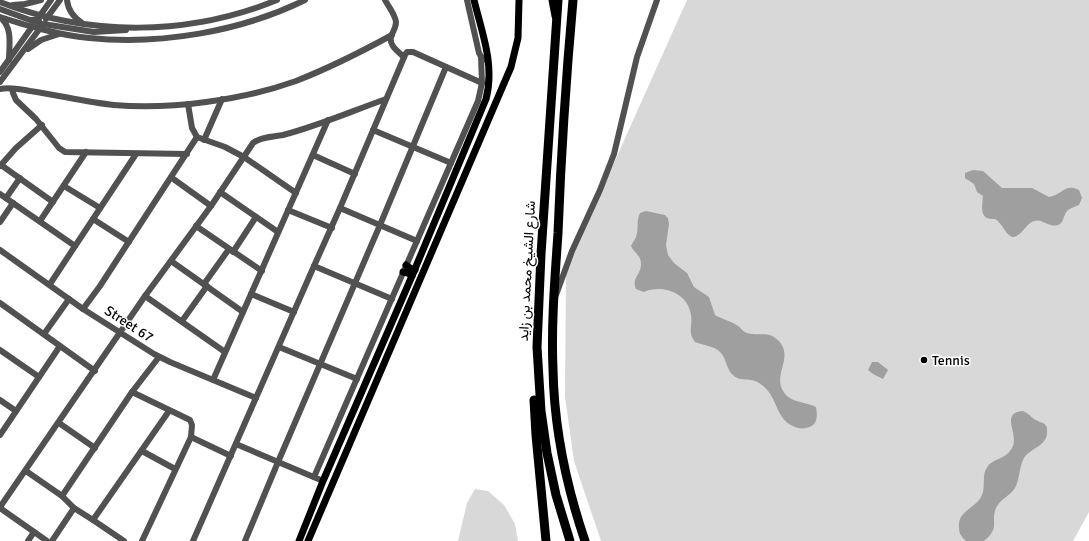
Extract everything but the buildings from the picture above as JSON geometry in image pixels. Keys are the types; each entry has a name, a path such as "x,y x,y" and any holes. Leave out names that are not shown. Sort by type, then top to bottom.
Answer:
{"highway":[{"name":"شارع الشيخ محمد بن زايد","path":"558,0 541,254 537,347 541,411 547,453 556,495 570,541"},
{"name":"شارع الشيخ محمد بن زايد","path":"572,0 563,126 554,299 553,370 556,414 567,479 585,541"},
{"path":"537,347 535,420 546,541"}],"main road":[{"path":"299,541 323,481 414,273 484,105 489,85 489,64 474,0"},
{"path":"308,541 511,67 518,38 519,0"},
{"path":"552,0 556,23"},
{"path":"405,269 410,268 414,273"}],"street":[{"path":"3,3 25,4 41,0"},
{"path":"0,82 9,60 51,0"},
{"path":"2,74 19,56 60,0"},
{"path":"67,0 72,15 85,24"},
{"path":"0,17 32,27 41,26 103,32 122,31 209,21 238,14 277,0"},
{"path":"41,26 61,34 88,38 159,38 189,35 225,28 255,20 305,0"},
{"path":"385,0 395,19 395,27 391,41 392,45 404,57"},
{"path":"314,477 478,101 482,83 481,57 467,0"},
{"path":"554,299 572,251 600,190 614,154 637,57 657,0"},
{"path":"3,3 38,18"},
{"path":"0,9 30,20 48,17 85,24 139,28"},
{"path":"0,17 7,24 10,34 9,60"},
{"path":"0,22 7,24"},
{"path":"19,56 38,41 61,34"},
{"path":"0,89 12,88 114,105 146,106 188,104 261,92 296,81 342,61 392,35"},
{"path":"193,541 332,228 407,52 413,52 482,83"},
{"path":"481,57 484,62 489,64"},
{"path":"245,541 446,67"},
{"path":"2,74 12,88 13,96 16,100 42,125 61,150 68,152 187,154"},
{"path":"204,140 222,99"},
{"path":"47,541 0,508 145,296 211,206 244,156 256,141 292,133 386,99"},
{"path":"188,104 192,128 197,137 225,147 244,156 296,193"},
{"path":"213,380 328,120"},
{"path":"42,125 16,148 0,165 53,202"},
{"path":"373,130 451,163"},
{"path":"83,309 172,178 197,137"},
{"path":"40,221 86,152"},
{"path":"50,284 136,154"},
{"path":"312,155 355,174"},
{"path":"6,198 20,178"},
{"path":"172,178 211,206"},
{"path":"64,186 100,208"},
{"path":"220,192 278,232"},
{"path":"0,194 75,246"},
{"path":"0,222 12,203"},
{"path":"340,208 417,241"},
{"path":"288,210 332,228"},
{"path":"182,321 206,285 256,217"},
{"path":"93,219 129,242"},
{"path":"196,226 262,272"},
{"name":"Street 67","path":"0,250 120,334 159,357 256,398"},
{"path":"171,261 243,312"},
{"path":"314,266 392,299"},
{"path":"251,294 294,312"},
{"path":"145,296 225,352"},
{"path":"44,334 69,299"},
{"path":"0,303 95,370"},
{"path":"0,435 60,346"},
{"path":"279,347 357,379"},
{"path":"1,354 39,377"},
{"path":"62,496 132,392 159,357"},
{"path":"132,392 169,412 190,420 192,425 191,437 142,541"},
{"path":"0,400 16,411"},
{"path":"94,520 169,412"},
{"path":"59,423 95,448"},
{"path":"191,437 231,456"},
{"path":"236,444 323,481"},
{"path":"142,451 175,469"},
{"path":"26,471 62,496 74,508 124,541"},
{"path":"52,541 74,508"},
{"path":"28,541 34,532"}],"shaded area":[{"path":"687,0 1089,0 1089,512 1073,541 601,541 574,461 565,397 566,270"},
{"path":"973,170 983,171 1002,188 1032,188 1049,197 1067,189 1074,188 1079,190 1082,198 1079,205 1066,212 1060,224 1055,226 1037,220 1028,225 1021,233 1012,237 998,221 995,219 986,218 984,215 982,209 983,196 977,192 974,184 965,178 965,173"},
{"path":"646,211 665,215 668,218 669,224 666,245 668,255 674,263 687,273 694,287 709,297 715,315 735,324 743,331 750,334 765,334 774,337 781,344 784,351 780,381 782,388 790,398 816,407 817,414 813,425 808,428 798,428 790,425 781,415 772,397 762,385 758,382 741,379 734,376 729,371 724,358 718,350 695,342 691,335 691,315 689,307 680,296 674,292 666,290 659,289 644,292 636,289 635,279 641,268 641,262 631,246 636,238 640,213"},
{"path":"872,362 878,362 888,370 883,379 868,370"},
{"path":"1023,411 1047,427 1047,436 1042,443 1024,458 1015,488 1000,502 996,508 994,513 994,528 989,536 984,541 966,541 962,537 959,528 961,517 976,504 982,495 984,488 984,476 990,463 1006,455 1012,448 1014,437 1011,420 1012,416"},
{"path":"475,489 488,491 504,505 515,524 518,541 458,541 467,503"}],"place":[{"name":"Tennis","path":"924,360"}]}
